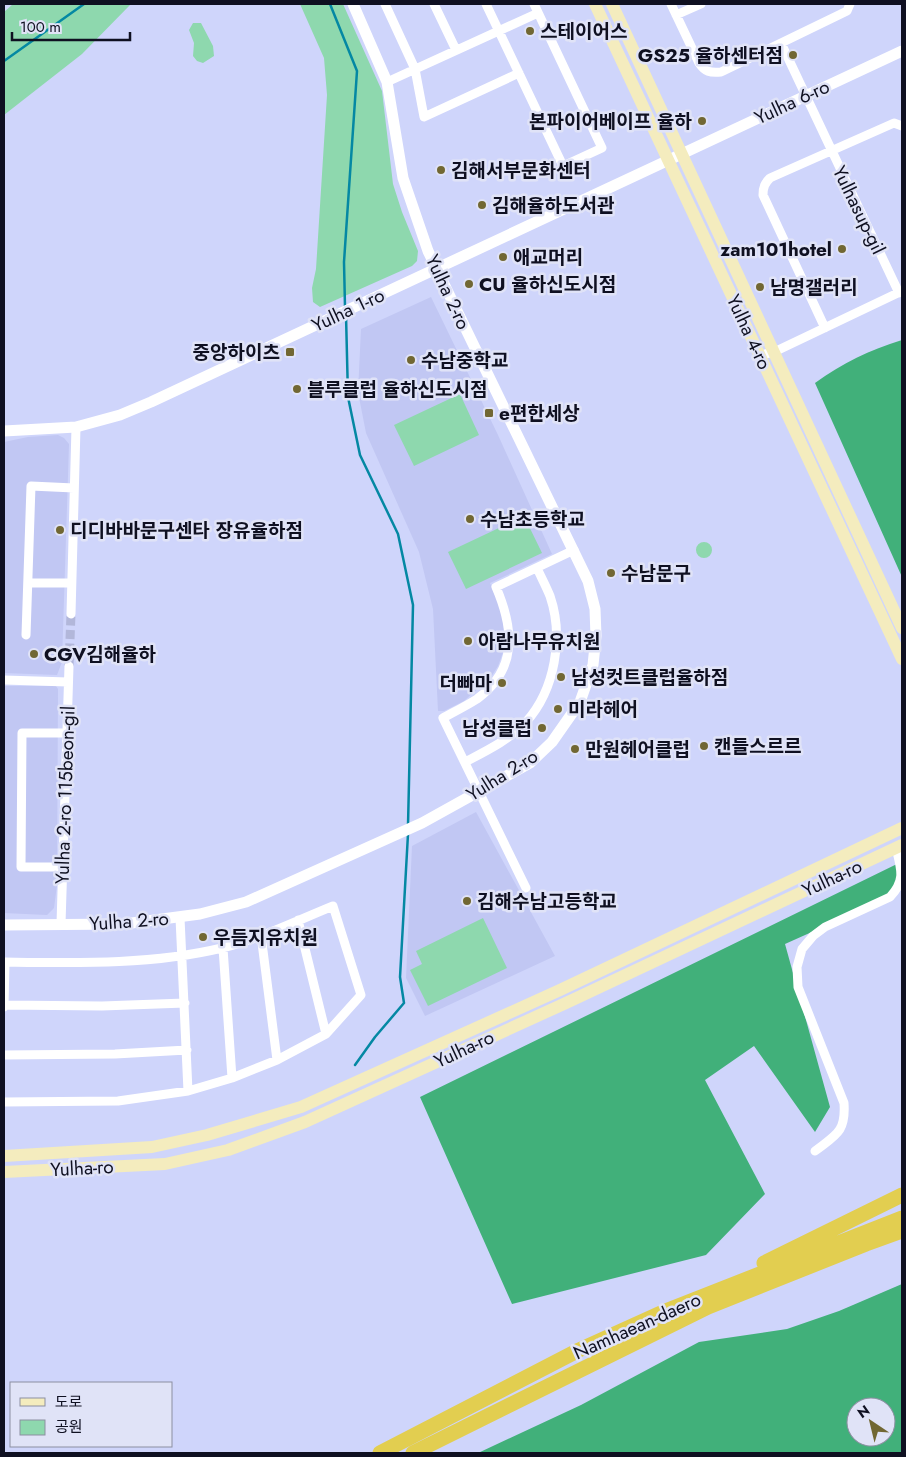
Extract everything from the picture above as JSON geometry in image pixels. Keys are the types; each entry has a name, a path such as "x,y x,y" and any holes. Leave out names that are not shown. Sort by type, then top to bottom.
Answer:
{"highway":[{"path":"662,1312 902,1195"},
{"name":"Namhaean-daero","path":"380,1453 579,1350 662,1312 902,1218"},
{"name":"Namhaean-daero","path":"413,1453 708,1307 902,1231"}],"main road":[{"name":"Yulha 4-ro","path":"595,4 902,659"},
{"name":"Yulha 4-ro","path":"612,4 902,628"},
{"name":"Yulha-ro","path":"4,1156 152,1147 207,1135 301,1107 560,990 902,828"},
{"name":"Yulha-ro","path":"4,1172 165,1164 228,1150 296,1126 557,1007 899,847"}],"street":[{"name":"Yulha 2-ro","path":"4,924 124,924 180,918 246,902 422,823 530,762 552,742 580,702 585,690 593,664 596,636 595,609 588,581 435,268 403,178 388,82 353,4"},
{"path":"386,4 415,69 424,117 519,73"},
{"path":"434,4 456,50"},
{"path":"486,4 563,166 602,148 534,4"},
{"path":"671,4 699,63 710,72 721,72 847,11 850,4"},
{"path":"676,15 701,4"},
{"path":"388,82 538,13"},
{"name":"Yulhasup-gil","path":"760,355 774,352 900,292 805,97 781,43"},
{"name":"Yulha 6-ro","path":"682,154 902,51"},
{"path":"825,328 762,195 765,182 770,178 894,123 902,126"},
{"name":"Yulha 1-ro","path":"4,431 76,427 120,415 682,154"},
{"path":"70,614 76,427"},
{"path":"26,635 31,486 74,488"},
{"path":"526,888 443,718 477,699 499,676 506,663 510,637 506,614 496,587 574,550"},
{"path":"465,762 505,740 526,722 541,701 550,680 556,651 555,620 550,596 537,568"},
{"path":"28,583 71,584"},
{"name":"Yulha 2-ro 115beon-gil","path":"61,924 68,666"},
{"path":"4,680 68,682"},
{"path":"63,867 21,867 22,733 67,733"},
{"path":"815,1151 840,1132 845,1116 844,1102 798,987 797,967 802,949 813,936 825,927 890,897 898,888 902,875 899,847"},
{"path":"4,1102 118,1101 188,1091 232,1078 277,1060 326,1034 362,996 333,906 223,948 183,956 110,963 5,962 4,1006 102,1006 185,1003"},
{"path":"180,918 188,1091"},
{"path":"298,920 326,1034"},
{"path":"261,935 277,1060"},
{"path":"223,948 232,1078"},
{"path":"4,1055 115,1054 187,1050"}],"shaded area":[{"path":"431,297 498,435 552,554 490,583 503,614 505,647 498,666 491,677 464,701 444,711 438,711 433,609 419,552 366,433 358,392 361,329"},
{"path":"58,435 69,444 62,662 57,675 4,673 4,442 28,437"},
{"path":"4,686 56,686 58,689 57,885 54,908 47,915 4,913"},
{"name":"김해수남고등학교","path":"476,812 555,956 425,1016 406,978 412,846"}],"green space":[{"path":"13,4 131,4 82,54 4,115 4,12"},
{"path":"300,4 343,4 382,91 393,184 418,251 417,261 412,266 320,307 313,302 312,288 316,269 327,95 324,58"},
{"path":"193,23 201,23 213,46 214,56 203,63 197,61 193,56 194,43 189,30"},
{"path":"902,340 902,577 815,383 857,358"},
{"path":"460,394 479,435 414,466 394,425"},
{"path":"524,516 542,553 466,589 448,552"},
{"path":"704,542 710,544 712,550 710,556 704,558 698,556 696,550 698,544"},
{"path":"899,863 902,875 890,897 785,944 830,1107 815,1132 754,1046 705,1080 765,1194 706,1255 512,1304 420,1097"},
{"path":"483,918 507,968 428,1006 410,970 422,964 416,951"},
{"path":"902,1284 902,1453 478,1453 581,1405 699,1342 787,1329 839,1311"}],"waterway":[{"path":"4,61 84,4"},
{"path":"330,4 357,71 344,262 345,307"},
{"path":"346,315 348,397 360,455 398,534 413,605 408,826"},
{"path":"355,1065 375,1037 404,1003 400,977 408,834"}],"tunnel":[{"path":"69,666 71,614"}],"place":[{"name":"스테이어스","path":"530,31"},
{"name":"GS25 율하센터점","path":"793,55"},
{"name":"본파이어베이프 율하","path":"702,121"},
{"name":"김해서부문화센터","path":"441,170"},
{"name":"김해율하도서관","path":"482,205"},
{"name":"zam101hotel","path":"842,249"},
{"name":"애교머리","path":"503,257"},
{"name":"CU 율하신도시점","path":"469,284"},
{"name":"남명갤러리","path":"760,287"},
{"name":"중앙하이츠","path":"290,352"},
{"name":"수남중학교","path":"411,360"},
{"name":"블루클럽 율하신도시점","path":"297,389"},
{"name":"e편한세상","path":"489,413"},
{"name":"수남초등학교","path":"470,519"},
{"name":"디디바바문구센타 장유율하점","path":"60,530"},
{"name":"수남문구","path":"611,573"},
{"name":"아람나무유치원","path":"468,641"},
{"name":"CGV김해율하","path":"34,654"},
{"name":"남성컷트클럽율하점","path":"561,677"},
{"name":"더빠마","path":"502,683"},
{"name":"미라헤어","path":"558,709"},
{"name":"남성클럽","path":"542,728"},
{"name":"캔들스르르","path":"704,746"},
{"name":"만원헤어클럽","path":"575,749"},
{"name":"김해수남고등학교","path":"467,901"},
{"name":"우듬지유치원","path":"203,937"}]}
